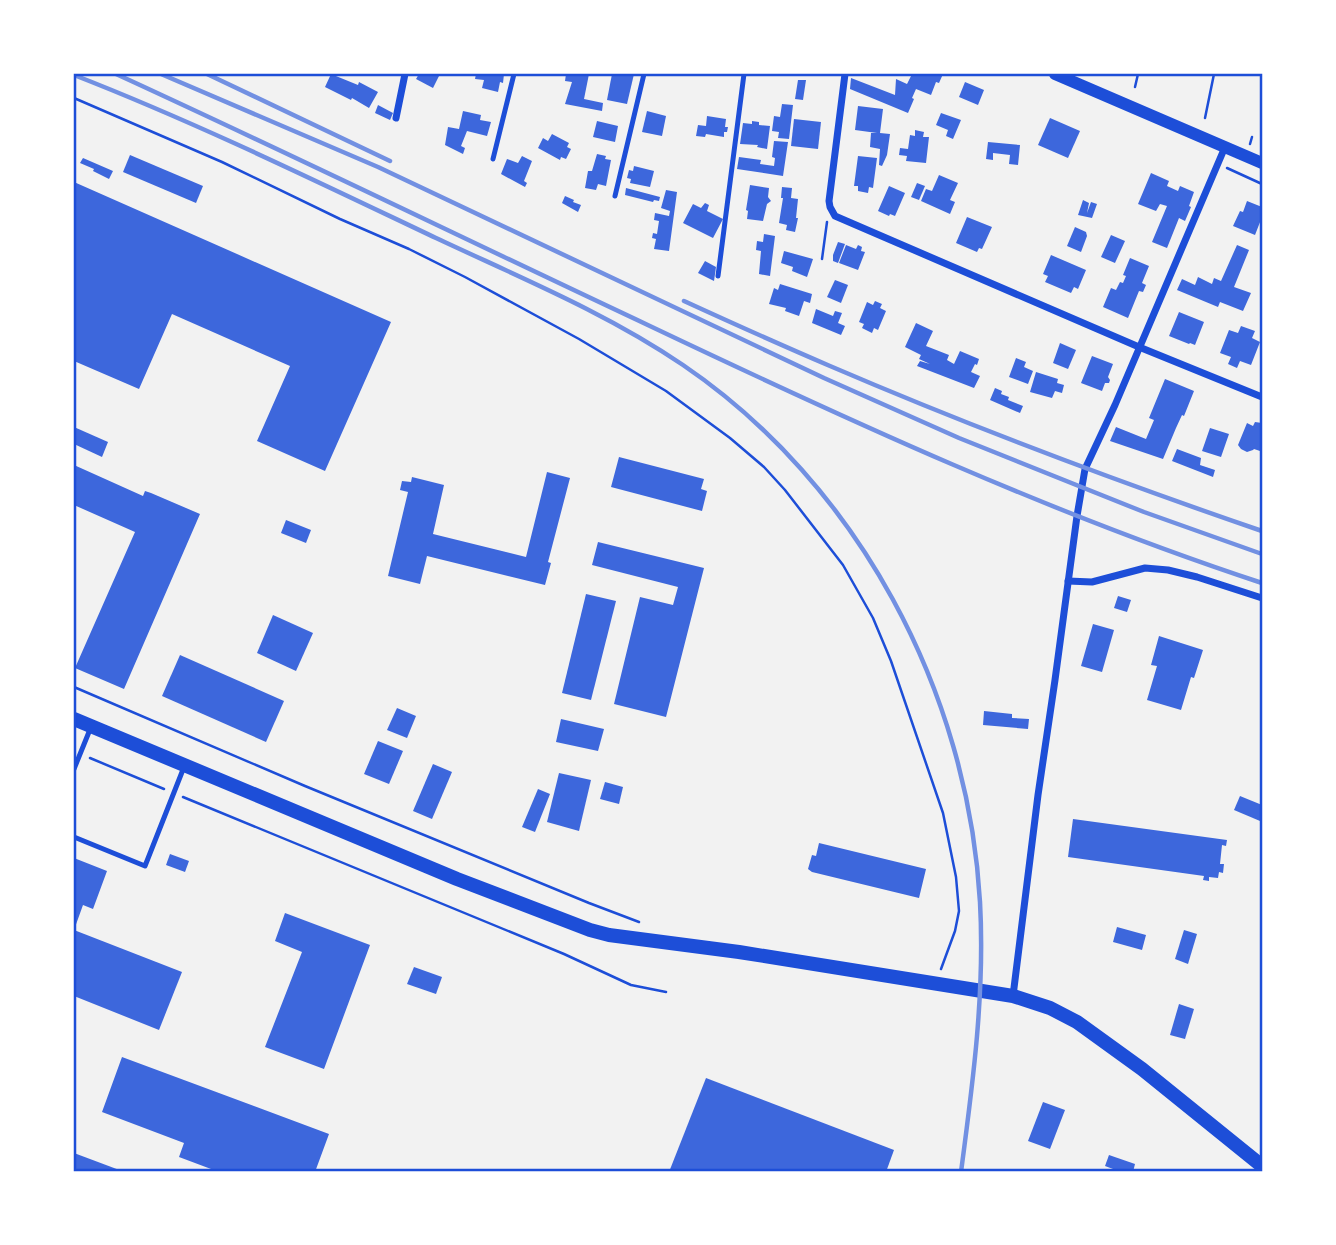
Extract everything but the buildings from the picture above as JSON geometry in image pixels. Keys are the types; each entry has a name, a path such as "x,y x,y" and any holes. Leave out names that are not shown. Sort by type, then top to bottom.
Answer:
{"main road":[{"path":"74,719 457,879 590,930 933,982 1013,996 1050,1008 1077,1022 1142,1069 1262,1166"}],"street":[{"path":"396,118 405,74"},
{"path":"845,74 831,208 835,216 1262,397"},
{"path":"1055,74 1262,163"},
{"path":"1013,996 1038,795 1085,468 1115,405 1225,147"},
{"path":"1068,581 1092,582 1145,568 1168,570 1262,598"}],"lane":[{"path":"494,159 514,74"},
{"path":"615,196 644,74"},
{"path":"718,276 744,74"},
{"path":"74,769 91,727"},
{"path":"74,837 145,866 184,767"}],"path":[{"path":"1135,87 1138,74"},
{"path":"1205,118 1214,74"},
{"path":"74,98 249,174 465,277 618,361 666,391 764,467 844,565 873,618 891,661 943,813 956,877 959,911 940,973 933,982"},
{"path":"1218,164 1262,184"},
{"path":"822,259 831,208"},
{"path":"74,687 356,807 638,922"},
{"path":"80,754 564,954 631,985 666,992"}],"railway":[{"path":"116,74 878,432 1029,497 1262,583"},
{"path":"161,74 378,167 824,378 959,438 1144,512 1262,554"},
{"path":"207,74 390,161"},
{"path":"74,75 256,153 562,297 624,329 683,365 746,414 802,469 851,532 893,599 927,671 953,746 971,823 980,902 981,970 974,1071 961,1172"},
{"path":"684,301 812,358 991,432 1262,531"}]}
